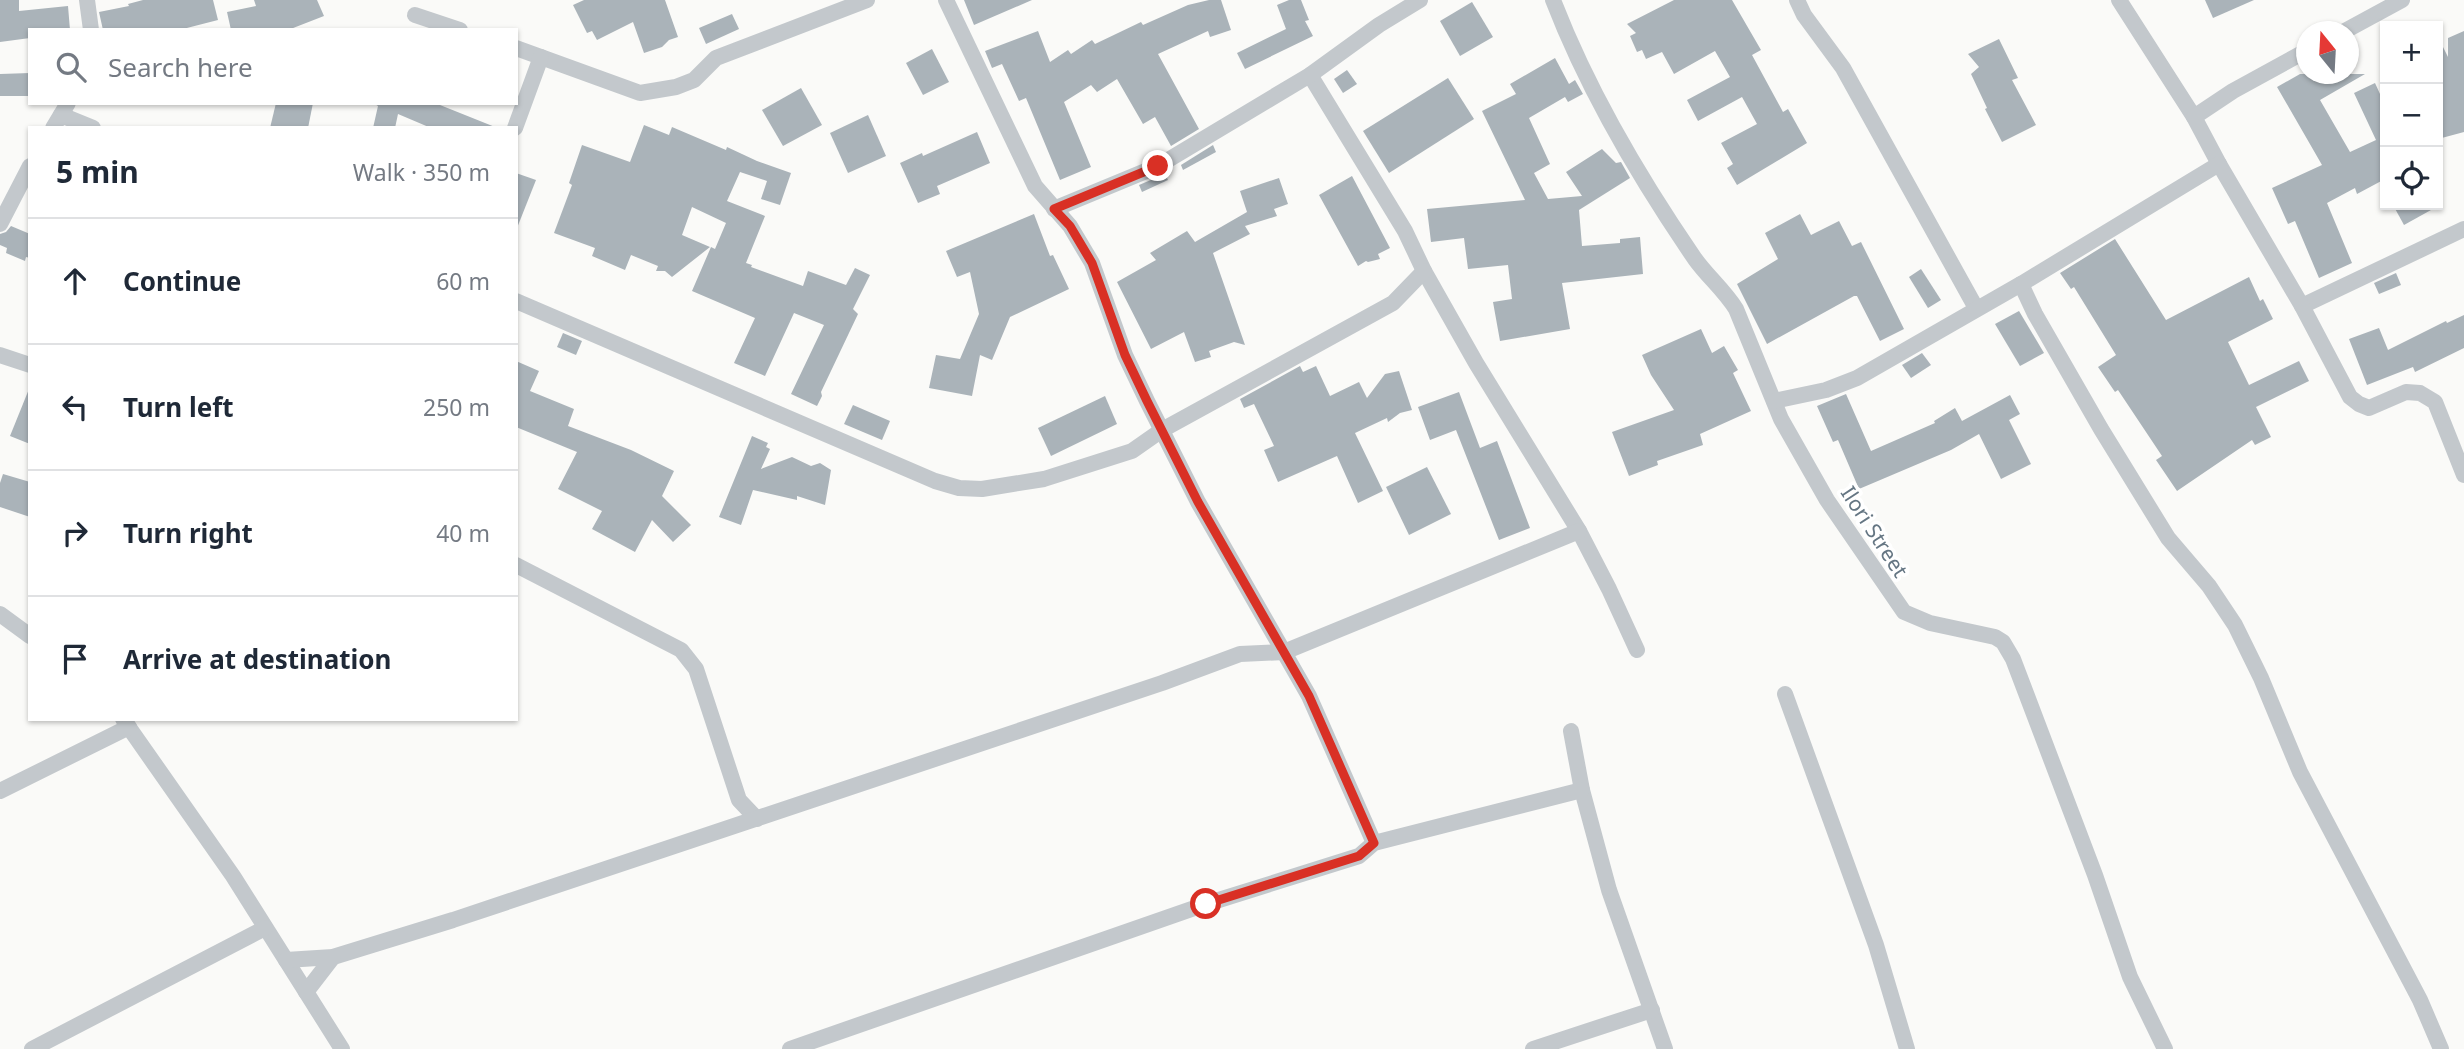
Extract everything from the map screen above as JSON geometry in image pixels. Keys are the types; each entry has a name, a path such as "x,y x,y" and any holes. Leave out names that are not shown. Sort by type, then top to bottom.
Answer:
{"street":[{"path":"87,0 91,28"},
{"path":"518,49 640,93 656,91 694,80 716,58 866,0"},
{"path":"946,0 1035,186 1070,226 1092,263 1125,355 1198,502 1309,696 1374,843"},
{"path":"1054,209 1158,166 1310,75 1379,25 1420,0"},
{"name":"Ilori Street","path":"1553,0 1586,76 1643,177 1697,262 1736,309 1781,419 1827,500 1904,612 1930,623 1995,637 2003,642 2013,659 2095,875 2130,977 2165,1049"},
{"path":"1797,0 1804,15 1843,68 1976,308"},
{"path":"2119,0 2194,117 2302,306 2350,397 2368,408 2406,392 2420,393 2435,402 2464,475"},
{"path":"2359,23 2402,0"},
{"path":"415,15 454,28"},
{"path":"2194,117 2233,91 2296,56"},
{"path":"516,126 541,57"},
{"path":"1310,75 1405,230 1424,271 1476,363 1579,531 1637,650"},
{"path":"60,115 88,126"},
{"path":"1774,401 1826,390 1857,379 2219,164"},
{"path":"0,224 28,170"},
{"path":"2302,306 2464,229"},
{"path":"518,303 935,481 959,488 982,489 1044,479 1132,451 1162,430 1393,303 1424,271"},
{"path":"2021,284 2035,314 2101,429 2162,527 2209,586 2235,625 2261,678 2300,772 2420,1000 2441,1049"},
{"path":"0,355 28,364"},
{"path":"286,960 332,957 453,920 1162,683 1240,654 1284,652 1579,531"},
{"path":"518,566 681,650 696,669 739,800 757,818"},
{"path":"0,614 28,635"},
{"path":"1785,694 1876,945 1907,1049"},
{"path":"0,791 126,723 233,876 342,1049"},
{"path":"1571,731 1582,790 1609,890 1665,1049"},
{"path":"790,1049 1206,904 1359,856 1374,843 1582,790"},
{"path":"726,829 739,800"},
{"path":"32,1049 265,928"},
{"path":"306,992 332,957"},
{"path":"1533,1049 1652,1010"}],"building":[{"path":"0,0 19,0 19,11 68,6 70,28 28,28 28,38 0,42"},
{"path":"143,0 213,0 218,20 187,28 103,28 99,12 129,6 128,4"},
{"path":"254,0 317,0 324,16 293,28 231,28 227,12 256,6"},
{"path":"584,0 665,0 678,37 669,40 662,47 644,53 633,22 597,40 592,31 587,33 573,5"},
{"path":"964,0 1032,0 974,25"},
{"path":"1221,0 1231,30 1210,37 1208,31 1158,54 1199,129 1171,146 1155,117 1143,124 1117,79 1097,92 1091,85 1064,102 1091,167 1060,180 1026,98 1019,101 1002,64 992,68 985,51 1038,31 1050,62 1068,50 1071,54 1092,40 1095,44 1141,22 1143,25 1188,5"},
{"path":"1289,0 1301,0 1309,20 1305,21 1313,36 1245,69 1237,53 1286,29 1277,5"},
{"path":"1674,0 1732,0 1761,50 1752,55 1783,112 1788,109 1807,143 1737,185 1727,168 1733,164 1721,143 1757,124 1742,97 1698,121 1687,100 1730,77 1715,51 1674,74 1662,52 1646,59 1642,50 1637,52 1630,36 1636,33 1627,24"},
{"path":"2205,0 2254,0 2213,18"},
{"path":"1472,2 1493,37 1460,56 1440,21"},
{"path":"732,14 739,29 706,44 699,28"},
{"path":"2464,31 2464,132 2443,138 2443,47 2448,57 2448,38"},
{"path":"1999,39 2018,78 2012,80 2036,125 2002,142 1971,74 1979,67 1968,54"},
{"path":"932,49 949,82 923,95 906,63"},
{"path":"1555,58 1569,84 1575,80 1583,94 1568,102 1565,97 1529,118 1550,164 1534,173 1548,199 1582,196 1566,172 1602,149 1616,163 1621,162 1630,178 1579,210 1582,246 1620,243 1620,239 1640,237 1643,274 1562,283 1570,329 1500,341 1493,302 1512,299 1508,265 1468,269 1464,238 1431,242 1427,209 1525,200 1482,111 1516,94 1510,84"},
{"path":"1347,70 1357,84 1343,93 1334,79"},
{"path":"28,73 28,96 0,96 0,74"},
{"path":"2296,76 2296,84 2348,84 2320,100 2350,152 2376,140 2354,93 2375,83 2380,94 2380,182 2357,194 2355,188 2327,203 2352,263 2319,278 2295,221 2288,224 2272,188 2322,165 2277,87"},
{"path":"1448,78 1474,119 1389,173 1363,131"},
{"path":"801,88 822,125 783,146 762,110"},
{"path":"276,105 313,105 308,126 270,126"},
{"path":"440,105 492,126 426,126 398,114 395,126 373,126 378,106"},
{"path":"868,115 886,156 848,173 830,133"},
{"path":"644,125 669,135 672,127 791,173 780,205 761,199 767,181 740,172 727,201 765,216 746,263 752,265 751,267 803,286 808,271 846,285 855,268 870,275 853,309 858,314 817,406 791,394 824,325 794,313 765,376 734,363 755,318 692,291 711,247 715,249 726,223 692,207 682,235 710,247 672,277 665,271 656,271 658,266 631,255 625,270 592,256 595,248 554,233 572,185 569,183 582,145 630,162"},
{"path":"977,132 990,163 937,186 940,194 918,203 900,163"},
{"path":"1213,145 1216,152 1183,170 1181,165"},
{"path":"518,174 536,180 518,225"},
{"path":"1165,174 1168,180 1142,192 1139,185"},
{"path":"1352,176 1390,248 1378,254 1380,259 1366,261 1358,266 1319,195"},
{"path":"1279,178 1288,204 1274,209 1277,216 1245,226 1250,234 1213,253 1245,345 1234,342 1209,351 1211,357 1195,362 1184,332 1151,349 1117,282 1156,260 1150,253 1187,231 1195,242 1247,212 1240,191"},
{"path":"2396,210 2431,210 2404,225"},
{"path":"1034,214 1050,256 1053,255 1069,289 1010,317 992,360 980,355 972,396 929,388 936,355 960,359 979,314 970,272 957,277 946,251"},
{"path":"1800,214 1811,235 1839,221 1852,246 1861,242 1904,329 1880,341 1857,296 1854,296 1767,344 1737,284 1778,259 1765,233"},
{"path":"11,226 28,233 28,258 25,261 6,253 7,248 0,245 0,234"},
{"path":"2115,239 2166,320 2249,277 2260,301 2263,299 2273,319 2228,342 2249,385 2299,361 2309,381 2256,407 2271,437 2255,445 2252,440 2177,491 2156,460 2162,456 2118,390 2115,392 2098,367 2116,355 2074,287 2071,289 2060,273"},
{"path":"1921,269 1941,300 1928,308 1909,277"},
{"path":"2396,273 2401,285 2379,294 2374,283"},
{"path":"2019,311 2044,353 2020,366 1995,324"},
{"path":"2464,315 2464,348 2415,372 2413,367 2367,385 2349,339 2379,328 2388,350"},
{"path":"1701,329 1712,353 1724,346 1738,370 1733,373 1751,411 1700,434 1703,445 1657,461 1658,465 1629,476 1612,432 1674,410 1651,375 1642,355"},
{"path":"563,333 582,341 576,355 557,347"},
{"path":"1922,353 1931,365 1911,378 1902,365"},
{"path":"518,362 539,371 530,391 574,409 568,426 631,450 674,471 662,496 691,525 673,542 652,520 635,552 592,529 602,511 558,489 577,452 518,428"},
{"path":"1300,366 1303,372 1316,366 1330,396 1359,382 1367,398 1385,374 1399,371 1412,410 1400,413 1388,422 1387,418 1355,433 1383,491 1358,503 1337,456 1278,482 1264,450 1274,446 1254,404 1244,408 1240,399"},
{"path":"28,391 28,443 10,436"},
{"path":"1459,392 1480,448 1497,441 1530,528 1499,540 1456,430 1430,440 1418,407"},
{"path":"1846,394 1871,451 1935,423 1934,421 1955,408 1962,421 2010,395 2020,414 2009,420 2031,464 2001,479 1979,434 1951,450 1859,489 1838,440 1833,442 1817,406"},
{"path":"1105,396 1117,424 1051,456 1038,428"},
{"path":"853,405 890,421 882,440 844,424"},
{"path":"752,436 768,443 766,447 770,449 761,469 792,457 811,466 820,463 831,470 825,505 797,496 797,500 753,490 741,525 719,517"},
{"path":"1427,467 1451,514 1409,535 1386,487"},
{"path":"3,474 28,481 28,516 0,507 0,483"}],"route":[{"path":"1158,166 1054,209 1070,226 1092,263 1125,355 1147,401 1198,502 1309,696 1374,843 1359,856 1206,904"}]}
